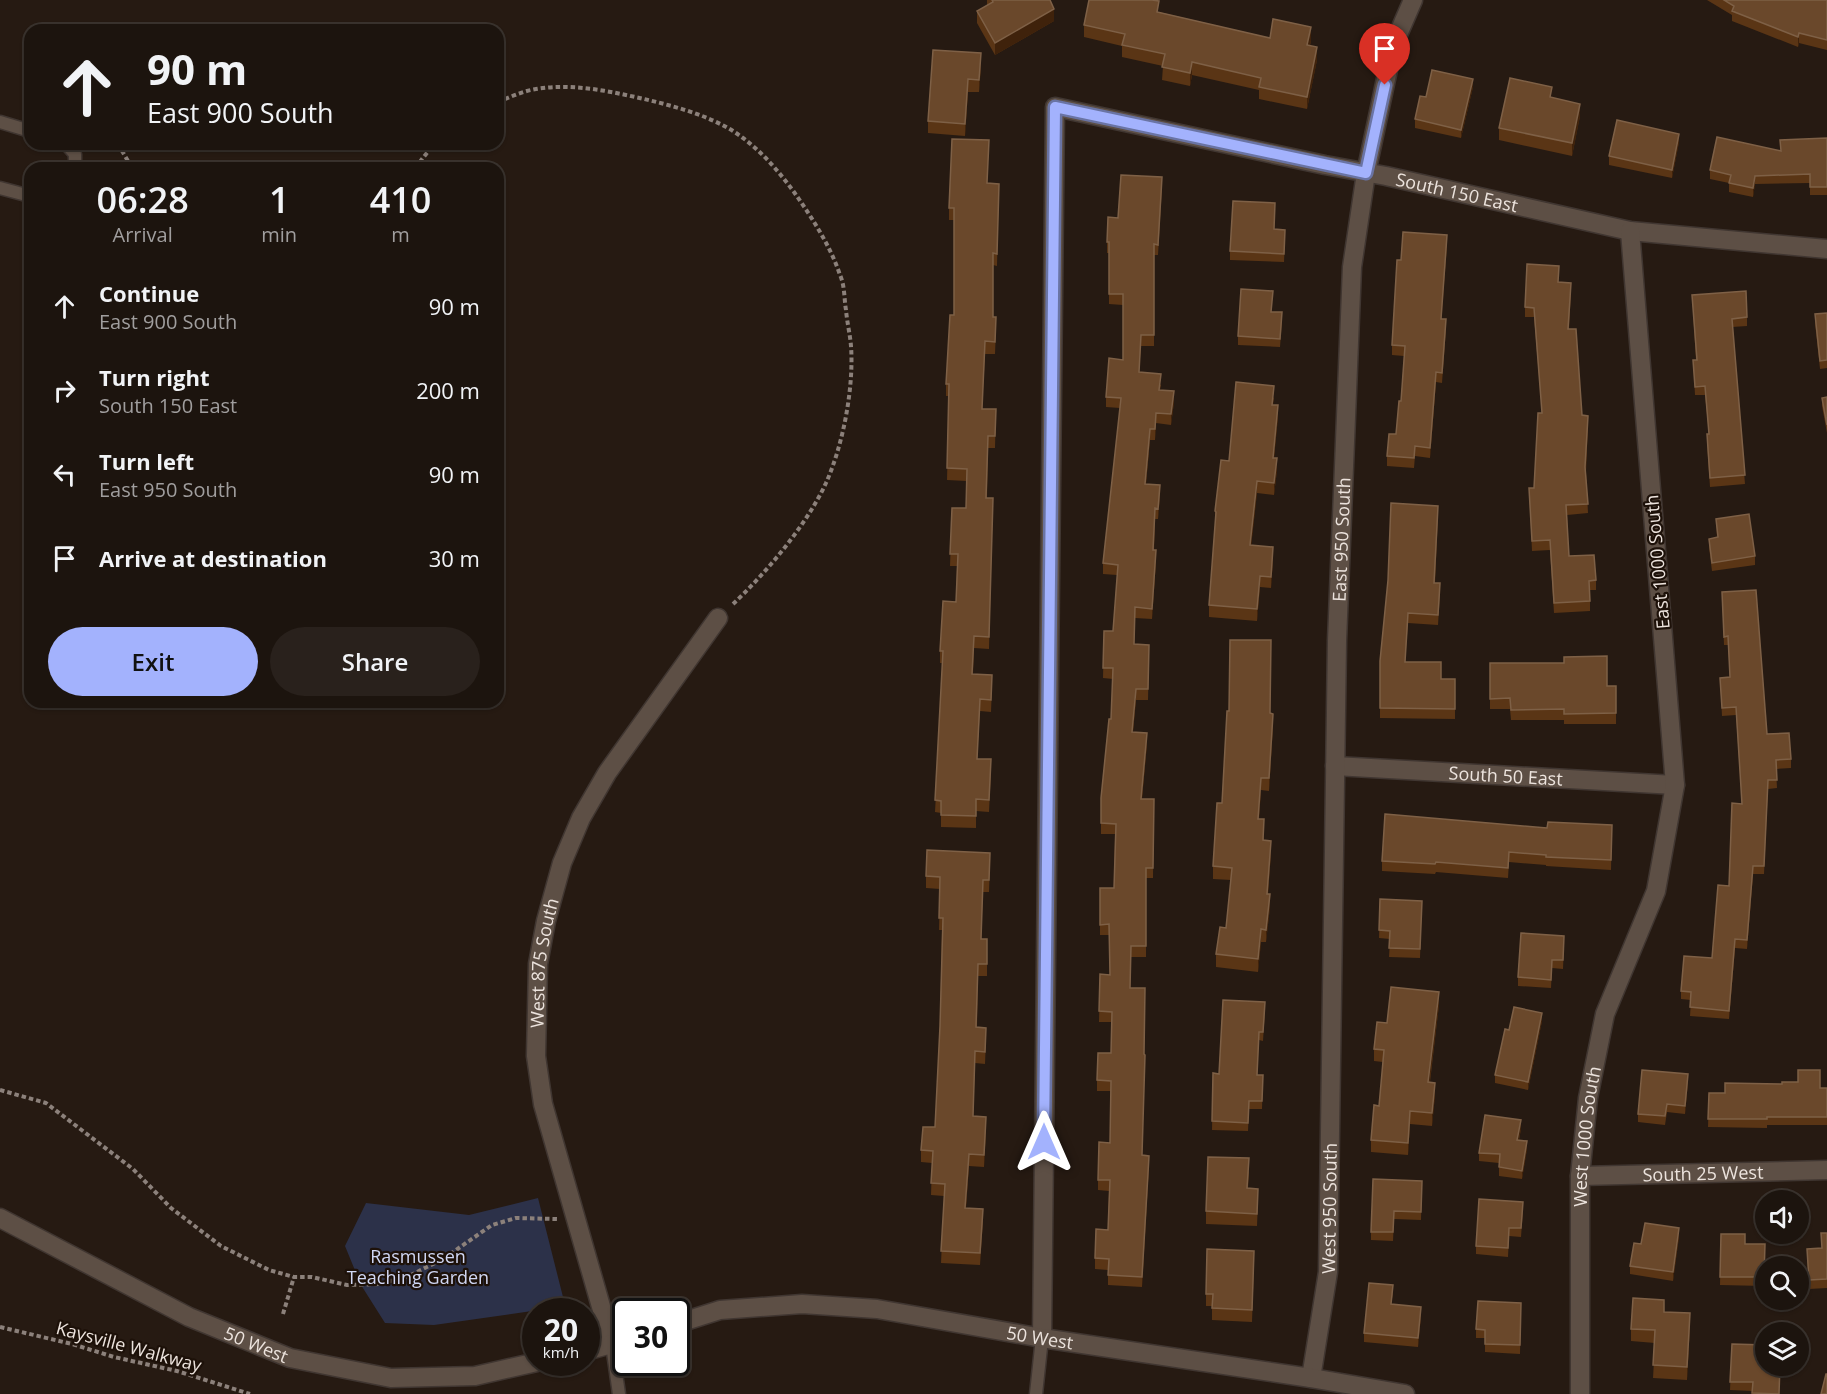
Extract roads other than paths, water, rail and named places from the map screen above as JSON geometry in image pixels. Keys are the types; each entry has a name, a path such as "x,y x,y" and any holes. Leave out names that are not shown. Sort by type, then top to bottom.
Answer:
{"street":[{"name":"East 950 South","path":"1331,1036 1337,641 1352,267 1366,173 1393,46 1413,0"},
{"name":"South 150 East","path":"1042,1338 1055,107 1386,176 1630,231 1827,249"},
{"name":"East 1000 South","path":"1630,231 1675,784 1656,891"},
{"name":"West 875 South","path":"612,1322 576,1219 543,1104 536,1056 538,964 546,921 562,863 581,818 607,773 718,618"},
{"name":"South 50 East","path":"1335,766 1675,784"},
{"name":"West 1000 South","path":"1580,1394 1580,1176 1588,1098 1605,1014 1656,891"},
{"name":"West 950 South","path":"1311,1378 1328,1272 1331,1036"},
{"name":"South 25 West","path":"1580,1176 1827,1170"},
{"name":"50 West","path":"0,1218 189,1317 290,1358 391,1378 475,1376 522,1365"},
{"name":"50 West","path":"690,1320 720,1310 802,1304 877,1309 1042,1338 1405,1394"}],"lane":[{"path":"0,122 24,129"},
{"path":"0,188 24,194"},
{"path":"1036,1394 1042,1338"},
{"path":"619,1376 619,1394"}],"park label":[{"name":"Rasmussen Teaching Garden","path":"418,1266"}]}
